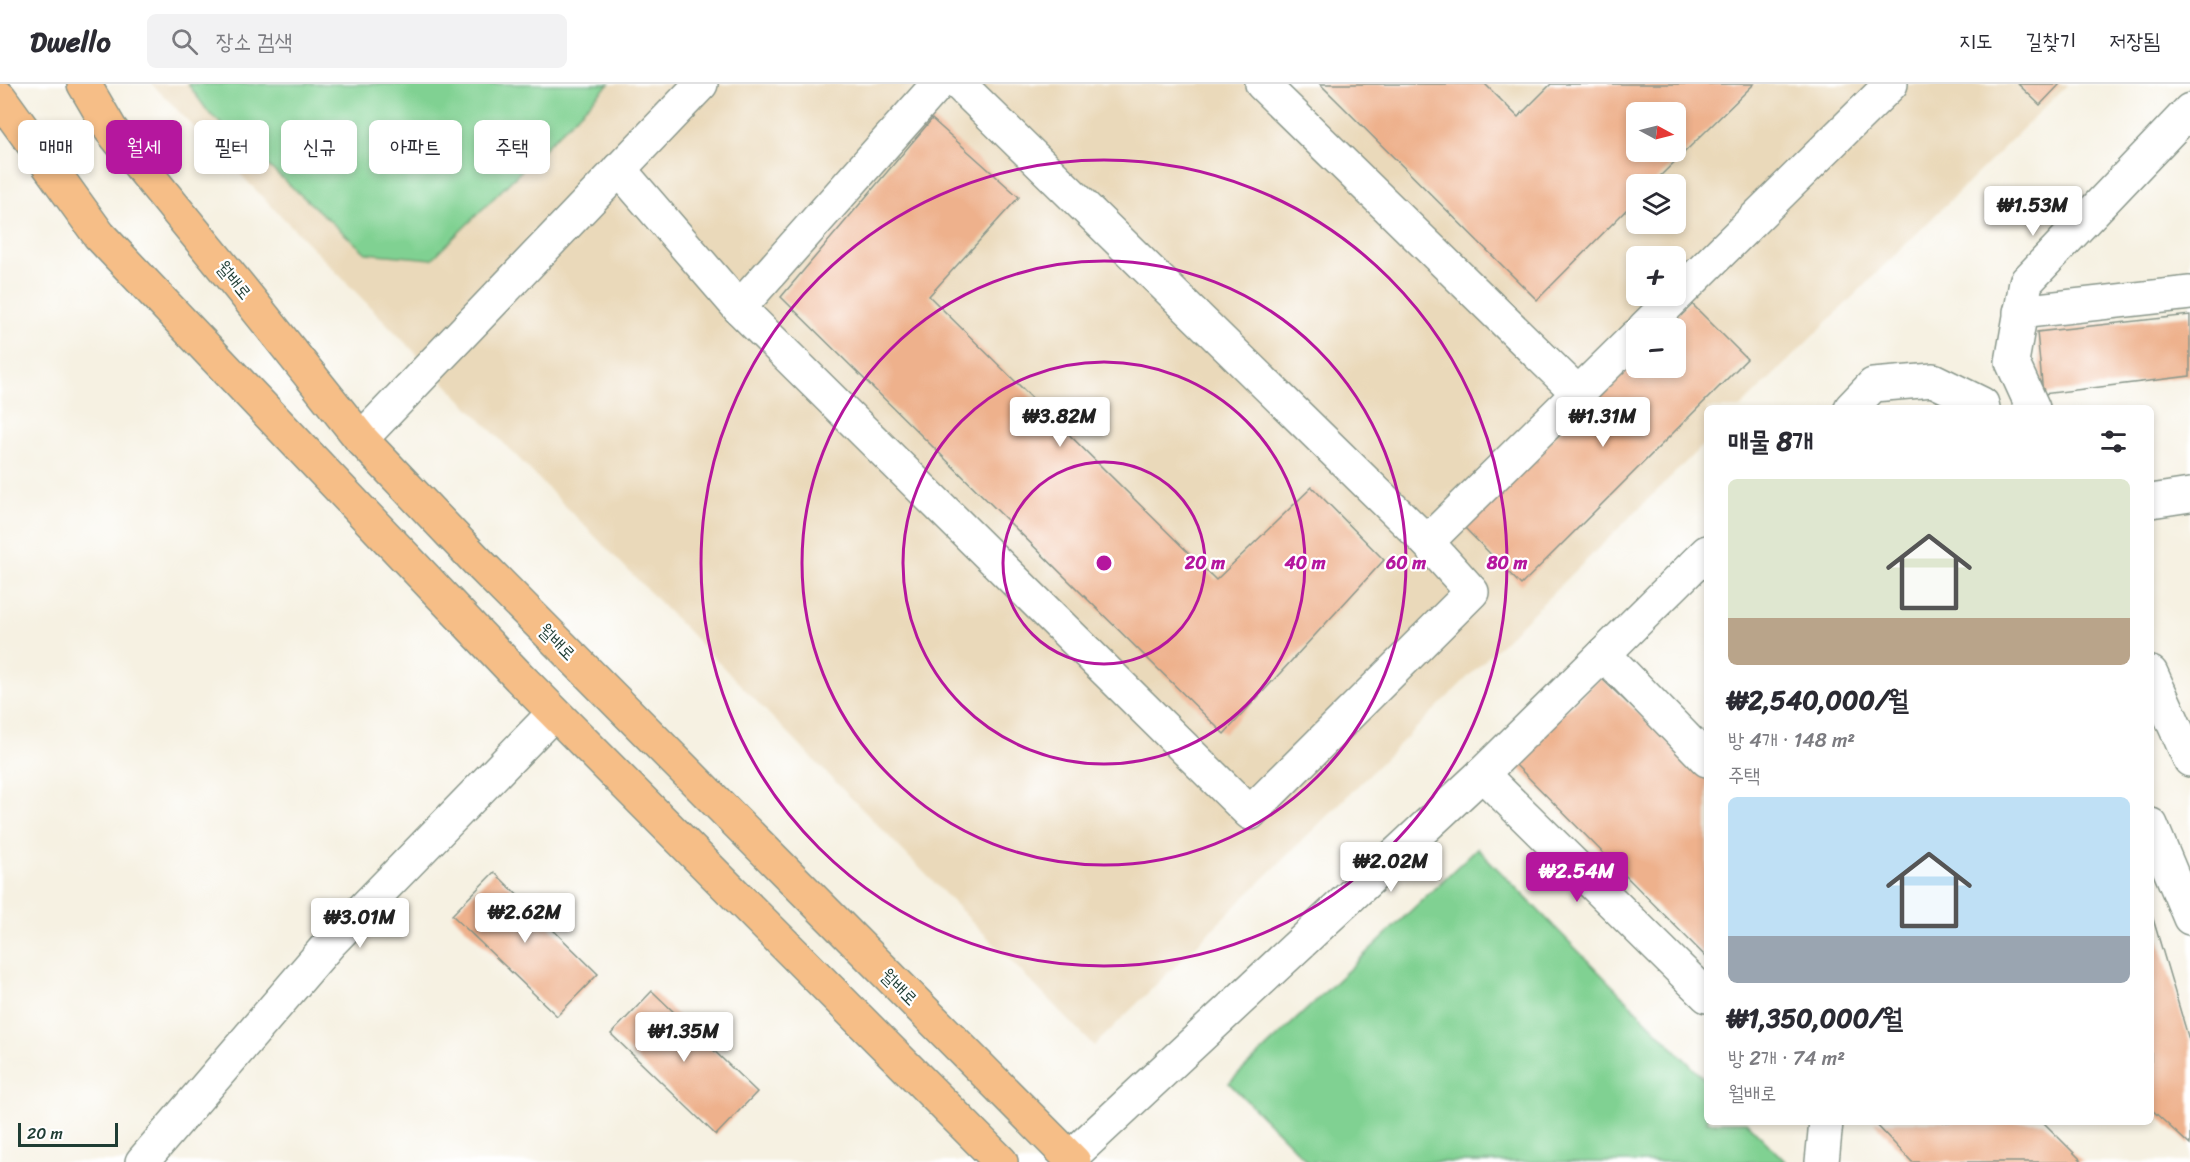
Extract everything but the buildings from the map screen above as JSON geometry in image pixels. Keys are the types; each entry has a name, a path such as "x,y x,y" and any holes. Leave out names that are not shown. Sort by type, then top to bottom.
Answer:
{"main road":[{"name":"월배로","path":"84,84 111,130 361,439 476,560 1072,1160"},
{"path":"0,98 99,235 554,713 1001,1162"}],"street":[{"path":"361,439 701,84"},
{"path":"739,308 938,84"},
{"path":"619,169 739,308 1250,813 1472,592 1426,542 959,84"},
{"path":"1262,84 1578,393"},
{"path":"1654,318 1891,84"},
{"path":"2032,405 2012,362 2026,282 2190,110"},
{"path":"2020,312 2190,293"},
{"path":"1426,542 1626,346"},
{"path":"1854,405 1873,385 1933,380 1982,405"},
{"path":"2154,501 2190,495"},
{"path":"1072,1160 1482,774 1704,555"},
{"path":"1604,654 1704,757"},
{"path":"2154,680 2190,760"},
{"path":"142,1162 330,943 554,713"},
{"path":"1482,774 1704,993"},
{"path":"2154,832 2190,918"},
{"path":"1822,1162 1826,1125"}],"shaded area":[{"path":"152,84 2068,84 1743,405 1704,405 1704,444 1094,1046 240,174 269,174 269,120 194,120 194,127"}],"green space":[{"path":"188,84 609,84 550,142 550,120 474,120 474,174 518,174 432,259 366,253 269,167 269,120 217,120"},
{"path":"1477,848 1704,1079 1704,1125 1749,1125 1786,1162 1308,1162 1229,1083"}]}
